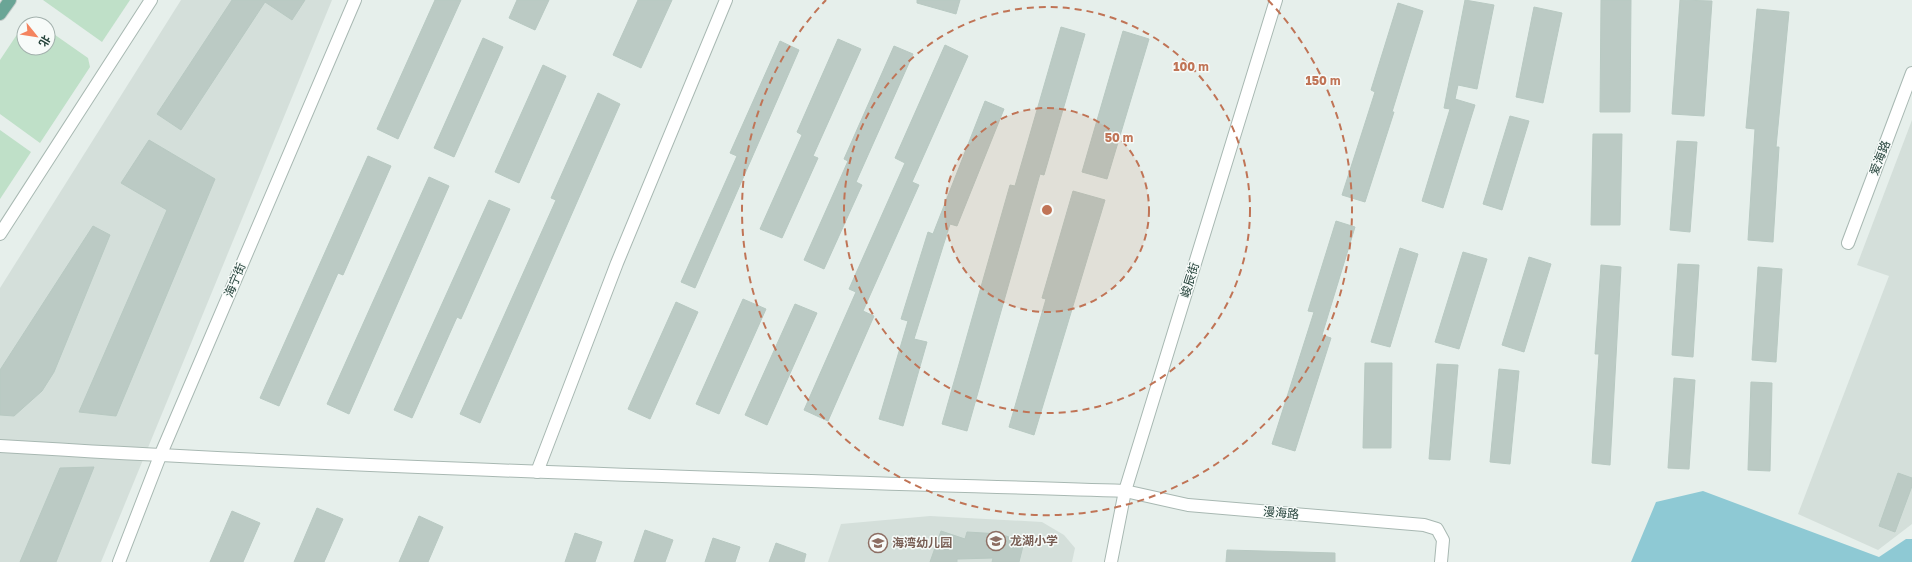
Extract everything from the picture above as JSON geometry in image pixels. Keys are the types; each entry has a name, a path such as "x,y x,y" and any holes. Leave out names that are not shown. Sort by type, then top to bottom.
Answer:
{"main road":[{"path":"0,14 10,0"}],"street":[{"path":"0,234 150,0"},
{"name":"海宁街","path":"119,562 160,456 355,0"},
{"path":"537,472 617,263 726,0"},
{"name":"峻辰街","path":"1111,562 1126,491 1276,0"},
{"name":"爱海路","path":"1848,243 1912,73"},
{"name":"漫海路","path":"0,446 160,456 537,472 1126,491 1188,505 1424,525 1437,529 1443,540 1441,562"}],"shaded area":[{"path":"181,0 332,0 101,562 0,562 0,288"},
{"path":"1912,120 1912,524 1878,550 1798,514 1889,276 1857,265"},
{"name":"龙湖小学","path":"930,516 1042,522 1064,535 1075,548 1072,562 828,562 841,524"}],"green space":[{"path":"43,0 130,0 102,42"},
{"path":"16,36 16,56 56,56 56,36 88,58 90,67 40,143 0,114 0,60"},
{"path":"0,130 31,152 0,199"}],"water":[{"path":"1703,491 1879,557 1906,539 1912,539 1912,562 1631,562 1656,502"}],"building":[{"path":"232,0 305,0 292,20 265,2 181,130 157,114"},
{"path":"435,0 461,0 398,139 377,129"},
{"path":"517,0 549,0 535,30 509,18"},
{"path":"638,0 672,0 641,68 613,55"},
{"path":"917,0 960,0 956,14 917,3"},
{"path":"1465,0 1494,5 1477,89 1458,85 1455,99 1475,105 1443,208 1422,201 1450,109 1444,108"},
{"path":"1601,0 1631,0 1630,112 1600,112"},
{"path":"1680,0 1712,1 1704,116 1672,114"},
{"path":"1398,3 1423,11 1392,112 1394,112 1365,202 1342,195 1375,92 1371,90"},
{"path":"1534,7 1562,13 1543,103 1516,97"},
{"path":"1757,9 1789,12 1776,147 1779,147 1773,242 1748,240 1755,129 1746,128"},
{"path":"1061,27 1085,34 1044,175 1040,174 967,431 942,424 1010,185 1015,186"},
{"path":"1123,31 1149,39 1107,179 1082,172"},
{"path":"483,38 503,47 454,157 434,148"},
{"path":"838,39 861,49 813,156 818,158 782,238 760,229 802,135 797,132"},
{"path":"780,41 799,50 695,288 681,282 737,156 730,153"},
{"path":"945,45 968,56 912,182 919,185 863,311 874,316 828,421 804,410 856,292 849,289 905,163 895,158"},
{"path":"894,46 913,54 856,182 862,185 824,269 804,260 848,161 844,159"},
{"path":"543,65 566,76 519,183 495,172"},
{"path":"598,93 620,104 480,423 460,414 556,200 551,198"},
{"path":"985,101 1004,109 957,226 950,224 914,339 927,342 903,426 879,419 908,321 901,319 928,232 933,234"},
{"path":"1510,116 1529,121 1502,210 1483,204"},
{"path":"1593,134 1622,134 1620,225 1591,225"},
{"path":"149,140 215,179 116,416 79,412 167,210 121,183"},
{"path":"1677,141 1697,142 1690,232 1670,230"},
{"path":"368,156 391,166 343,275 338,273 279,406 260,398"},
{"path":"429,177 449,186 349,414 327,404"},
{"path":"1073,191 1105,200 1034,435 1009,427 1046,299 1042,298"},
{"path":"489,200 510,209 461,319 457,317 412,418 394,410"},
{"path":"1336,221 1355,227 1322,335 1331,338 1295,451 1272,444 1314,312 1308,311"},
{"path":"93,226 110,235 54,372 42,391 14,416 0,415 0,370"},
{"path":"1400,248 1418,254 1390,347 1371,342"},
{"path":"1463,252 1487,259 1459,349 1435,342"},
{"path":"1529,257 1551,264 1524,352 1502,345"},
{"path":"1678,264 1699,265 1693,357 1672,355"},
{"path":"1601,265 1621,267 1610,465 1592,463 1599,354 1595,354"},
{"path":"1758,267 1782,269 1776,362 1752,360"},
{"path":"743,299 766,309 719,414 696,404"},
{"path":"676,302 698,312 650,419 628,409"},
{"path":"795,304 817,313 767,425 745,415"},
{"path":"1365,363 1392,363 1391,448 1363,448"},
{"path":"1437,364 1458,365 1450,460 1429,459"},
{"path":"1499,369 1519,371 1510,464 1490,462"},
{"path":"1674,378 1695,380 1689,469 1668,468"},
{"path":"1751,382 1772,383 1770,471 1748,470"},
{"path":"94,467 56,562 20,562 60,468"},
{"path":"1898,473 1912,478 1912,486 1895,532 1879,526"},
{"path":"317,508 343,519 324,562 294,562"},
{"path":"232,511 260,523 243,562 210,562"},
{"path":"419,516 443,527 428,562 399,562"},
{"path":"645,530 673,540 665,562 634,562"},
{"path":"941,531 965,539 967,532 1000,534 1024,542 1019,562 992,562 993,558 957,559 957,562 930,562"},
{"path":"575,533 602,542 595,562 565,562"},
{"path":"713,538 740,547 735,562 705,562"},
{"path":"776,543 806,554 804,562 769,562"},
{"path":"1227,550 1335,553 1335,562 1226,562"}],"place":[{"name":"龙湖小学","path":"996,541"},
{"name":"海湾幼儿园","path":"878,543"}]}
